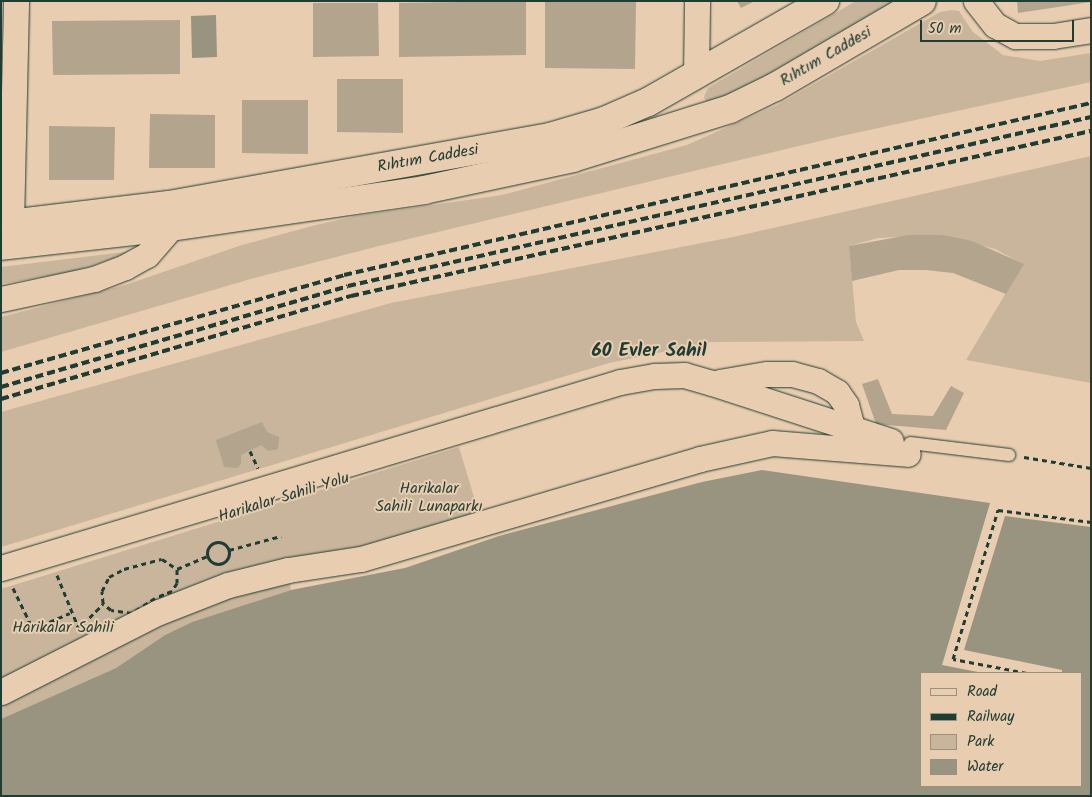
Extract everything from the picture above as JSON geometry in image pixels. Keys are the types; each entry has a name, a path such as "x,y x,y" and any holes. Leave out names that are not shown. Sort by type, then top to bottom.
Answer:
{"main road":[{"name":"Rıhtım Caddesi","path":"170,216 550,137 604,122 696,75 826,1"},
{"name":"Rıhtım Caddesi","path":"6,235 424,190 503,174 621,145 708,117 775,87 922,1"},
{"path":"696,75 698,105 708,117"}],"street":[{"path":"6,235 16,1"},
{"path":"696,75 697,1"},
{"path":"976,1 995,25 1015,36 1053,36 1091,30"},
{"path":"1,299 94,279 125,267 148,255 170,216"},
{"name":"Harikalar Sahili Yolu","path":"712,383 768,374 792,374 818,381 837,392 846,405 854,431"},
{"name":"Harikalar Sahili Yolu","path":"5,578 620,382 673,375 712,383 909,448"},
{"path":"1,692 84,638 159,612 228,585 288,570 361,559 748,447 772,443 909,448"}],"lane":[{"path":"909,448 1009,455"}],"path":[{"path":"250,451 259,470"},
{"path":"1009,455 1091,468"},
{"path":"1021,672 953,659 998,510 1091,522"},
{"path":"208,556 211,546 217,543 229,550 281,536"},
{"path":"208,556 215,563 222,563 229,557 229,550"},
{"path":"177,569 208,556"},
{"path":"84,638 103,603 102,592 109,577 124,568 162,559 177,569"},
{"path":"103,603 126,613 141,610 155,598 172,592 177,583 177,569"},
{"path":"56,572 70,613 84,638"},
{"path":"5,578 33,629 70,613"}],"green space":[{"path":"856,1 900,1 719,106 708,105 704,97 708,88"},
{"path":"959,11 973,32 1003,55 1040,61 1091,53 1091,82 837,137 379,246 258,277 1,352 1,317 128,284 242,245 312,226 356,216 502,195 687,145 779,104 940,12"},
{"path":"1091,156 1091,383 966,360 1023,264 995,249 943,235 878,238 849,246 856,322 864,341 711,342 609,363 1,547 1,412 391,303 733,237"},
{"path":"133,251 78,271 1,284 1,267"},
{"name":"Harikalar Sahili","path":"459,447 482,524 288,570 291,590 192,622 165,635 116,668 1,719 1,589"}],"water":[{"path":"216,15 217,57 192,58 191,16"},
{"path":"762,470 990,503 942,665 978,672 920,672 920,787 1082,787 1082,672 1062,672 1062,670 964,650 1005,516 1091,527 1091,796 1,796 1,719 116,668 165,635 192,622 291,590 405,568 499,536 702,482"}],"building":[{"path":"526,1 526,55 399,57 399,3"},
{"path":"545,1 636,1 635,69 545,68"},
{"path":"737,1 755,1 741,8"},
{"path":"1017,1 1090,1 1091,2 1018,13"},
{"path":"313,3 378,3 379,56 313,57"},
{"path":"180,20 180,74 53,75 52,21"},
{"path":"337,79 403,79 403,133 337,132"},
{"path":"242,100 308,100 308,154 242,153"},
{"path":"150,114 215,115 215,168 149,168"},
{"path":"49,126 115,127 114,180 49,180"},
{"path":"909,235 943,235 972,241 1024,264 1006,294 953,273 926,270 899,270 852,281 849,246"},
{"path":"878,379 892,414 933,416 951,386 964,393 946,430 876,424 862,384"},
{"path":"262,422 267,432 279,437 278,449 268,451 261,445 241,455 241,464 237,468 224,467 216,440"}],"railway":[{"path":"1,373 344,275 1091,103"},
{"path":"1,387 348,286 1091,117"},
{"path":"1,399 351,296 1091,131"}],"district":[{"name":"60 Evler Sahil","path":"649,352"}],"park label":[{"name":"Harikalar Sahili Lunaparkı","path":"429,498"}]}
